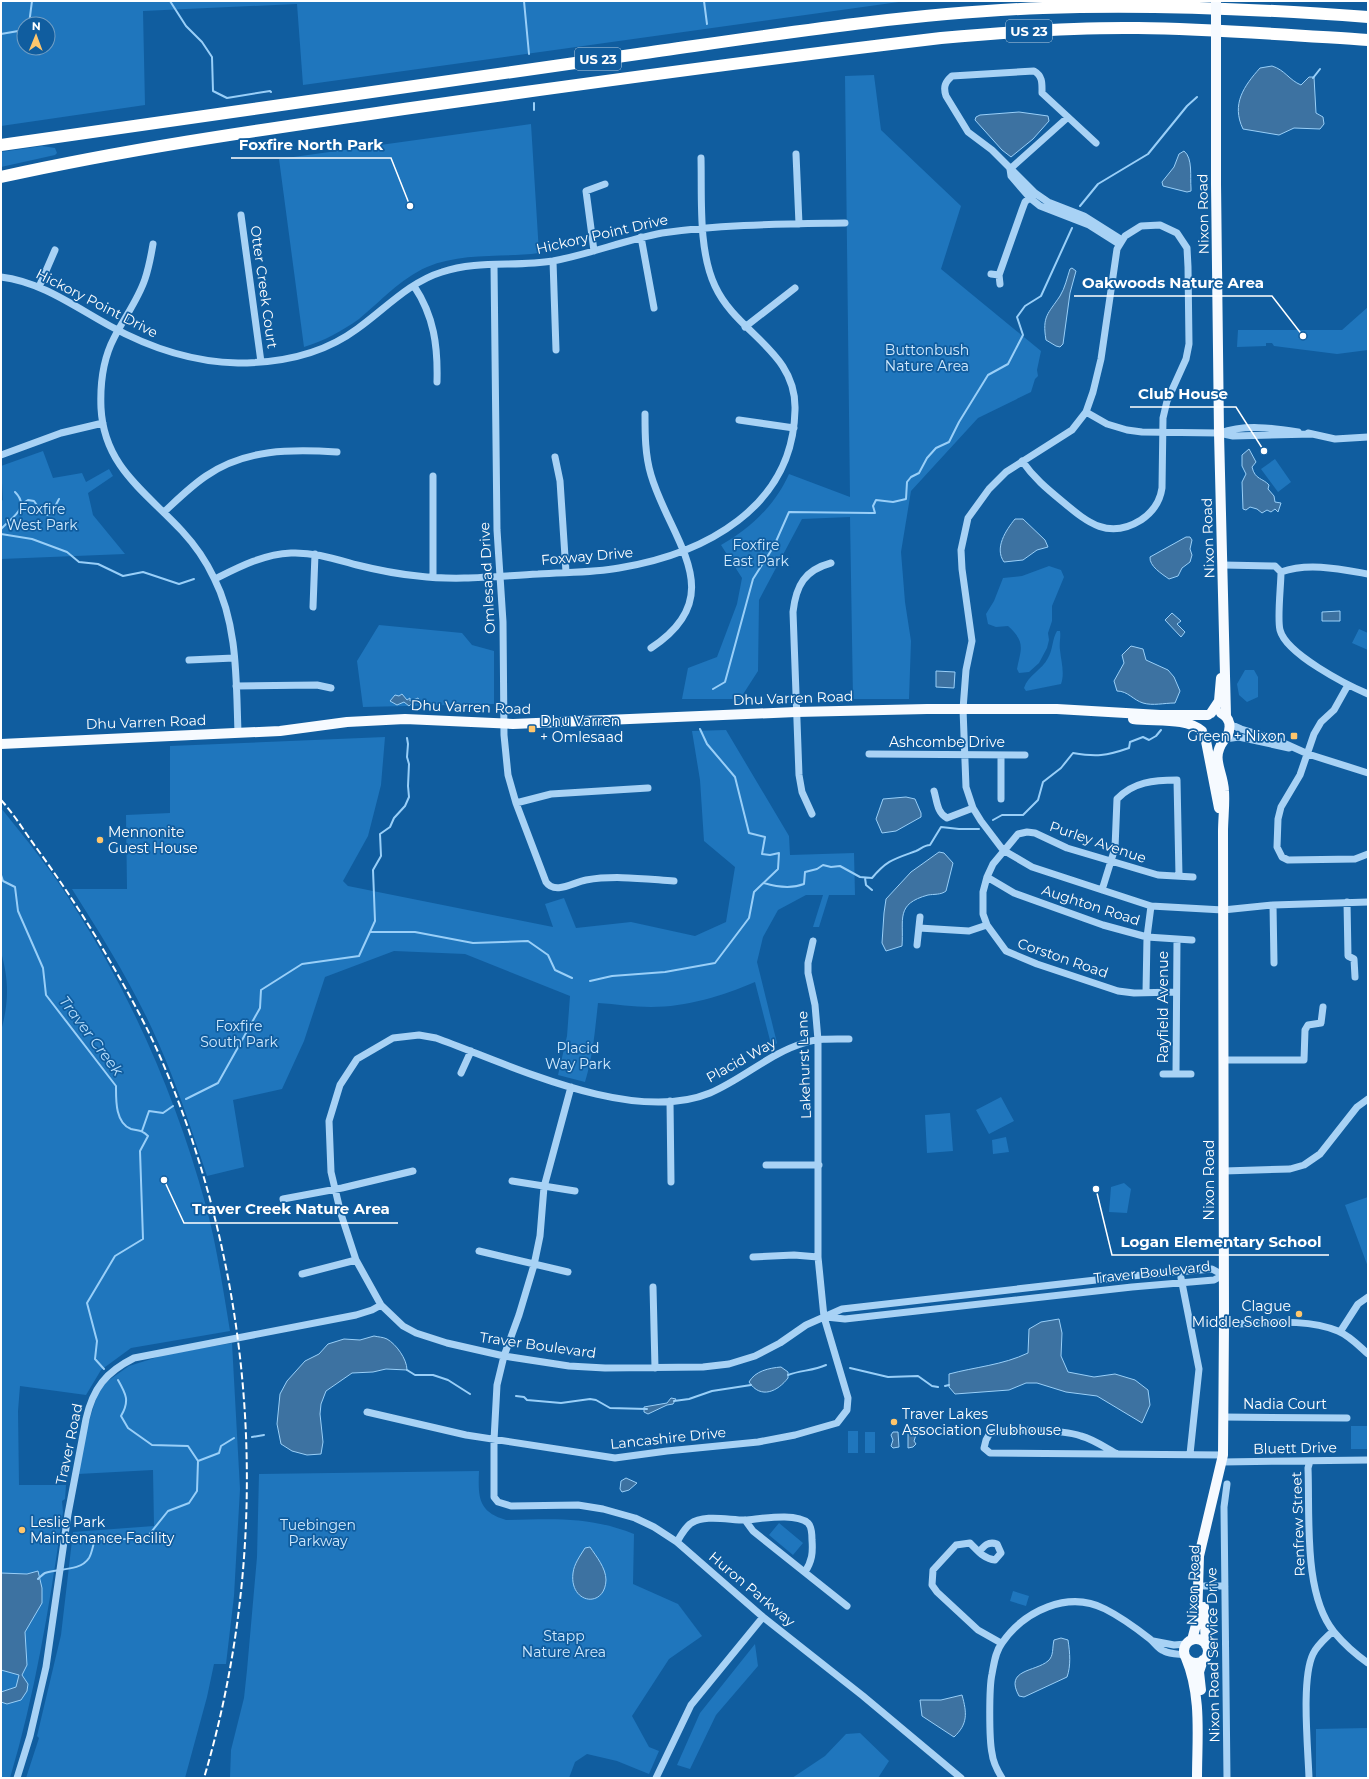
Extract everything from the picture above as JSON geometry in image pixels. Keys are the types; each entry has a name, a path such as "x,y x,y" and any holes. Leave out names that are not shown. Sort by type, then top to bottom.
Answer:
{"highway":[{"name":"US 23","path":"1,145 505,72 857,23 920,16 1041,8 1111,6 1232,9 1368,17"},
{"name":"US 23","path":"1,177 129,151 297,125 501,96 941,38 1009,32 1137,28 1204,30 1368,40"}],"main road":[{"name":"Nixon Road","path":"1216,1 1216,184 1219,433 1228,719"},
{"name":"Nixon Road","path":"1209,714 1219,701 1225,642"},
{"name":"Dhu Varren Road","path":"1,744 280,731 347,722 405,719 504,724 796,712 963,709 1058,709 1209,714"},
{"name":"Dhu Varren Road","path":"1084,711 1148,721 1191,723 1204,734"},
{"path":"1221,713 1228,719 1229,730 1225,738 1214,741 1204,734 1203,722 1209,714 1221,713"},
{"name":"Nixon Road","path":"1204,734 1223,832"},
{"name":"Nixon Road","path":"1206,1645 1204,1586 1209,1536 1208,1526 1222,1458 1223,1417 1224,788 1217,757 1218,748 1225,738"},
{"name":"Nixon Road","path":"1189,1642 1197,1621 1199,1556 1203,1535 1208,1526"},
{"path":"1197,1778 1197,1700 1194,1684 1185,1656 1189,1642 1200,1640 1206,1645 1207,1653 1199,1672 1203,1714 1203,1778"},
{"path":"1185,1656 1196,1662 1203,1660"}],"street":[{"path":"1096,143 1067,118 1042,93 1041,79 1034,71 952,76 946,81 944,89 968,132 992,150 1010,169 1017,173 1032,195 1091,223 1121,242"},
{"path":"1010,169 1067,118"},
{"path":"796,154 799,224"},
{"name":"Foxway Drive","path":"215,579 253,561 290,553 315,554 390,572 433,577 500,576 616,569 643,564 704,543 719,535 740,520 757,504 780,470 791,445 794,428 795,397 789,375 777,357 745,327 728,308 713,283 708,268 704,228 701,158"},
{"path":"594,251 586,191 605,184"},
{"path":"1000,284 999,275 1022,210 1032,195"},
{"name":"Otter Creek Court","path":"241,215 261,362"},
{"name":"Hickory Point Drive","path":"1,277 20,280 39,287 118,330 163,350 192,358 222,362 261,362 303,356 335,343 358,329 414,286 431,276 450,269 470,266 553,261 641,237 704,228 845,223"},
{"path":"1022,461 1036,480 1082,518 1104,528 1124,528 1138,522 1150,513 1160,499 1163,474 1163,418 1167,401 1186,360 1189,344 1187,248 1176,233 1160,226 1141,226 1121,242 1114,262 1101,359 1093,392 1086,412 1068,433 1022,461 1006,472 977,503 968,518 961,550 962,569 972,641 966,670 963,709 966,787 973,808 1003,850 1032,867 1151,906 1223,910 1273,905 1368,902"},
{"path":"641,237 654,308"},
{"path":"153,244 145,280 118,330 107,356 103,371 101,398 103,423 110,446 126,475 183,532 198,550 215,579 230,620 234,658 238,732"},
{"path":"39,287 56,250"},
{"path":"553,261 556,350"},
{"name":"Omlesaad Drive","path":"494,265 497,516 504,636 504,724 508,775 516,804 546,882 550,886 556,888 587,880 609,877 674,881"},
{"path":"991,274 999,275"},
{"path":"414,286 424,301 435,332 438,360 437,382"},
{"path":"745,327 795,288"},
{"path":"1086,412 1107,424 1127,430 1142,432 1219,433 1233,436 1313,434 1335,439 1368,437"},
{"path":"645,414 647,453 651,474 683,551 692,578 690,604 685,616 677,627 664,640 651,648"},
{"path":"739,420 794,428"},
{"path":"1,455 61,433 103,423"},
{"path":"164,512 207,475 239,459 281,450 337,452"},
{"path":"555,457 560,481 566,572"},
{"path":"433,476 433,577"},
{"path":"314,608 315,554"},
{"path":"812,814 802,792 799,781 793,624 794,602 798,590 808,574 815,568 831,563"},
{"path":"1223,564 1275,566 1282,572"},
{"path":"1282,572 1294,567 1318,567 1368,574"},
{"path":"1282,572 1280,630 1285,640 1317,668 1368,694"},
{"path":"189,660 234,658"},
{"path":"236,686 317,685 331,688"},
{"path":"1348,685 1334,710 1322,722 1314,734 1300,775 1281,807 1278,819 1279,852 1282,857 1294,860 1355,859 1368,854"},
{"path":"1228,719 1232,725 1241,729 1277,740 1308,754 1368,773"},
{"path":"1225,738 1239,737 1276,746 1295,748"},
{"name":"Ashcombe Drive","path":"869,754 1025,755"},
{"path":"1001,755 1001,799"},
{"path":"1102,890 1115,848 1117,799 1131,788 1147,782 1177,780 1179,876"},
{"path":"516,804 551,794 648,788"},
{"path":"934,791 941,814 947,818 973,808"},
{"name":"Purley Avenue","path":"1003,850 1018,834 1027,832 1035,833 1067,848 1158,875 1193,877"},
{"name":"Corston Road","path":"1003,850 987,877 984,892 984,914 987,925 1006,951 1024,960 1118,991 1176,992"},
{"name":"Aughton Road","path":"987,877 1014,893 1103,925 1147,937 1192,940"},
{"path":"1347,902 1348,956 1354,959 1355,977"},
{"path":"1273,905 1274,963"},
{"path":"1146,992 1147,937 1151,906"},
{"path":"917,945 920,917"},
{"path":"919,928 969,931 987,925"},
{"name":"Rayfield Avenue","path":"1176,1074 1177,940"},
{"name":"Lakehurst Lane","path":"813,941 808,963 808,973 815,1005 818,1040 820,1165 818,1257 824,1317"},
{"path":"1224,1060 1304,1060 1305,1030 1308,1025 1321,1022 1323,1007"},
{"name":"Placid Way","path":"381,1305 356,1260 335,1189 329,1148 329,1121 340,1084 357,1059 392,1038 419,1035 436,1038 552,1082 629,1101 670,1101 693,1099 711,1092 795,1046 818,1040 849,1039"},
{"path":"461,1073 471,1051"},
{"name":"Rayfield Avenue","path":"1162,1074 1191,1074"},
{"path":"494,1440 497,1385 504,1356 519,1315 534,1265 540,1236 544,1187 571,1087"},
{"path":"1224,1171 1290,1169 1304,1165 1320,1154 1357,1107 1368,1099"},
{"path":"670,1101 670,1182"},
{"path":"766,1165 820,1165"},
{"path":"283,1199 413,1171"},
{"path":"512,1181 575,1191"},
{"path":"478,1251 568,1272"},
{"path":"754,1257 818,1257"},
{"path":"302,1274 356,1260"},
{"name":"Traver Boulevard","path":"381,1305 403,1326 416,1333 447,1343 504,1356 569,1366 655,1368 703,1367 730,1364 755,1356 780,1343 806,1325 842,1309 1131,1276 1212,1269 1223,1275"},
{"path":"1180,1272 1199,1369 1190,1454"},
{"name":"Traver Boulevard","path":"824,1317 845,1319 1182,1282 1214,1280 1223,1275"},
{"path":"653,1287 655,1368"},
{"path":"1340,1332 1358,1304 1368,1298"},
{"name":"Traver Road","path":"17,1778 30,1736 46,1667 73,1484 89,1406 102,1381 122,1364 142,1356 356,1315 372,1310 381,1305"},
{"name":"Lancashire Drive","path":"366,1412 494,1440 615,1458 758,1442 795,1435 838,1423 847,1410 848,1398 824,1317"},
{"path":"1224,1324 1300,1323 1340,1332 1368,1354"},
{"name":"Nadia Court","path":"1223,1417 1348,1418"},
{"name":"Bluett Drive","path":"1117,1454 1081,1436 1060,1432 990,1433 984,1448 990,1453 1117,1454 1190,1454 1222,1458 1310,1461 1368,1460"},
{"name":"Huron Parkway","path":"494,1440 494,1497 498,1502 511,1506 578,1505 603,1509 635,1518 677,1542 762,1617 863,1696 961,1778"},
{"name":"Renfrew Street","path":"1310,1461 1308,1468 1312,1578 1319,1604 1333,1632 1354,1652 1368,1662"},
{"name":"Nixon Road Service Drive","path":"1227,1484 1224,1507 1227,1778"},
{"path":"677,1542 683,1531 691,1524 716,1518 745,1520 788,1517 801,1519 809,1524 812,1530 812,1562 805,1572"},
{"path":"745,1520 753,1531 847,1606"},
{"path":"979,1552 970,1543 956,1545 932,1570 932,1585 937,1592 978,1630 1001,1643"},
{"path":"1204,1586 1225,1586"},
{"path":"1002,1778 996,1768 991,1752 991,1677 995,1658 1001,1643 1018,1623 1032,1613 1056,1604 1070,1602 1085,1603 1103,1608 1117,1615 1163,1651 1185,1656"},
{"path":"656,1778 691,1705 762,1617"},
{"path":"1309,1778 1307,1674 1313,1654 1320,1644 1333,1632"},
{"path":"1152,1641 1174,1645 1189,1642"}],"green space":[{"path":"1,1 906,1 303,85 297,4 143,11 145,105 1,126"},
{"name":"Buttonbush Nature Area","path":"874,75 881,130 961,206 941,269 1041,351 1037,370 1038,376 1035,379 1031,392 978,418 911,491 901,552 905,602 911,641 909,699 853,699 850,517 802,519 759,600 758,671 740,699 682,699 688,668 717,657 737,604 742,578 721,545 732,539 761,515 777,496 789,474 850,497 845,76"},
{"path":"531,124 539,253 468,257 440,262 427,267 399,284 353,323 326,339 304,347 279,159"},
{"path":"42,146 55,148 57,153 55,155 1,167 1,152"},
{"path":"1368,307 1368,350 1337,354 1274,346 1272,343 1266,343 1266,346 1237,347 1238,330 1342,330"},
{"name":"Foxfire West Park","path":"43,451 53,478 82,473 86,482 109,469 113,476 88,493 93,515 125,554 1,559 1,501 3,500 1,466"},
{"path":"1275,459 1291,482 1278,492 1261,469"},
{"path":"1049,566 1061,570 1064,577 1052,606 1052,621 1048,633 1049,640 1047,648 1039,663 1029,672 1019,673 1017,669 1021,646 1018,637 1008,626 996,627 988,624 986,614 994,601 1003,578 1022,576"},
{"path":"379,625 462,633 472,645 494,651 494,704 363,707 357,661"},
{"path":"1359,629 1368,633 1368,650 1352,643"},
{"path":"1057,631 1060,631 1063,671 1061,684 1026,691 1024,688 1026,683 1050,655"},
{"path":"1245,670 1254,670 1258,677 1258,697 1247,702 1239,695 1237,684"},
{"path":"726,730 789,836 790,855 854,853 855,895 829,895 819,927 813,927 823,895 806,895 778,910 763,937 757,962 777,1043 772,1048 755,982 704,1000 678,1005 644,1007 598,1003 592,1053 585,1082 558,1075 567,1036 570,996 465,954 394,951 325,977 304,1041 282,1089 233,1100 244,1167 207,1176 178,1091 149,1022 118,964 72,889 127,889 126,815 170,813 170,746 385,737 381,785 368,836 343,881 348,886 553,927 545,904 564,898 576,928 631,922 695,936 726,922 735,867 704,841 700,780 692,731"},
{"path":"1,808 48,868 95,940 134,1013 151,1051 181,1127 206,1206 217,1252 230,1331 131,1348 101,1370 86,1395 20,1386 18,1411 19,1485 66,1485 65,1499 62,1501 63,1512 53,1579 35,1679 10,1778 1,1778 1,1031 6,1010 7,982 1,952"},
{"path":"1001,1097 1014,1121 989,1134 976,1110"},
{"path":"950,1113 953,1151 927,1153 925,1115"},
{"path":"1006,1137 1009,1152 993,1154 992,1140"},
{"path":"1124,1183 1131,1189 1127,1213 1109,1212 1111,1187"},
{"path":"1368,1197 1368,1267 1345,1205"},
{"path":"232,1343 240,1489 234,1596 226,1664 214,1664 207,1697 185,1778 26,1778 39,1738 37,1736 61,1635 73,1532 154,1526 153,1470 78,1474 86,1431 102,1385 129,1366 164,1355"},
{"path":"1351,1426 1368,1426 1368,1449 1351,1449"},
{"path":"848,1431 858,1431 858,1453 848,1453"},
{"path":"865,1432 875,1432 875,1453 865,1453"},
{"path":"479,1471 479,1488 482,1502 490,1513 497,1517 506,1520 555,1519 586,1521 618,1528 634,1534 633,1584 678,1604 702,1636 669,1659 632,1716 649,1747 659,1751 649,1774 617,1761 587,1754 575,1762 569,1778 230,1778 231,1750 244,1698 247,1670 257,1557 259,1474"},
{"path":"779,1523 803,1543 793,1555 769,1535"},
{"path":"1013,1591 1029,1596 1026,1606 1010,1601"},
{"path":"755,1644 758,1666 716,1715 690,1769 677,1765 700,1713"},
{"path":"1368,1728 1368,1778 1316,1778 1316,1729"},
{"path":"860,1733 889,1761 878,1778 792,1778 825,1756 846,1734"}],"shaded area":[{"path":"1272,66 1301,85 1309,77 1314,77 1316,113 1323,117 1324,124 1320,129 1294,128 1279,135 1243,129 1238,111 1244,89 1260,68"},
{"path":"1019,112 1048,116 1049,121 1033,139 1011,157 1002,150 975,120 976,117 980,115"},
{"path":"1184,151 1189,158 1190,163 1191,191 1187,192 1163,186 1162,182 1174,167 1179,154"},
{"path":"1072,268 1076,271 1070,293 1063,344 1060,347 1046,340 1045,326 1047,316 1062,293 1070,269"},
{"path":"1249,449 1256,462 1252,467 1253,471 1257,477 1269,485 1268,489 1274,496 1275,502 1281,503 1278,512 1275,509 1271,512 1267,510 1262,513 1257,509 1250,507 1246,510 1243,509 1242,482 1246,474 1242,466 1242,455"},
{"path":"1015,519 1023,519 1045,540 1048,547 1037,550 1023,560 1004,562 1000,551 1002,539"},
{"path":"1186,537 1190,537 1192,540 1190,549 1192,555 1190,562 1182,568 1178,576 1169,579 1154,567 1150,557"},
{"path":"1340,611 1340,621 1322,621 1322,612"},
{"path":"1172,613 1181,621 1177,624 1185,632 1181,637 1165,620"},
{"path":"1131,646 1143,649 1146,660 1168,670 1174,677 1180,691 1175,703 1147,704 1139,702 1124,692 1117,691 1114,681 1124,663 1122,655"},
{"path":"936,671 955,672 954,688 936,687"},
{"path":"402,694 407,700 410,698 410,701 418,698 419,700 414,701 409,706 404,702 397,705 390,701 395,695 399,696"},
{"path":"906,797 915,799 921,813 921,817 896,831 882,833 876,819 883,799"},
{"path":"939,852 944,853 953,863 946,891 940,894 928,895 910,903 903,914 902,946 886,951 882,943 886,899 911,872"},
{"path":"1059,1319 1062,1333 1061,1356 1068,1372 1094,1377 1115,1374 1135,1380 1148,1390 1150,1405 1142,1423 1097,1396 1066,1392 1037,1383 1026,1383 1009,1390 955,1394 949,1387 949,1374 999,1363 1028,1353 1029,1329 1041,1322"},
{"path":"374,1336 385,1338 394,1344 405,1361 407,1370 386,1369 373,1372 352,1373 326,1391 321,1404 320,1414 323,1442 321,1454 307,1455 292,1451 281,1444 277,1424 280,1394 287,1381 305,1361 319,1354 328,1344 344,1339 360,1340"},
{"path":"781,1367 788,1372 788,1378 774,1390 769,1392 759,1391 749,1382 755,1375 767,1369"},
{"path":"671,1398 676,1399 673,1404 667,1405 648,1414 644,1412 644,1407 667,1403"},
{"path":"893,1432 898,1432 899,1447 893,1448 891,1446 893,1440 891,1435"},
{"path":"908,1432 913,1432 916,1435 914,1441 916,1444 913,1447 908,1448"},
{"path":"626,1478 637,1483 629,1490 622,1492 620,1489 621,1481"},
{"path":"590,1547 603,1567 606,1576 604,1589 600,1596 594,1599 588,1599 581,1596 576,1591 573,1583 573,1573 576,1563 585,1548"},
{"path":"38,1571 42,1588 42,1603 25,1632 27,1665 22,1675 28,1684 27,1691 21,1700 7,1704 1,1702 1,1692 16,1687 19,1675 1,1670 1,1573 27,1574"},
{"path":"1061,1638 1068,1640 1070,1659 1067,1677 1024,1697 1019,1696 1015,1687 1015,1681 1018,1676 1023,1672 1042,1665 1048,1661 1052,1654 1054,1640"},
{"path":"962,1695 965,1707 965,1718 962,1727 954,1737 922,1716 920,1700 941,1700"}],"waterway":[{"path":"30,16 32,1"},
{"path":"170,1 186,26 202,42 212,57 213,91 227,98 271,92"},
{"path":"524,1 529,54"},
{"path":"704,1 707,24"},
{"path":"1,34 16,31"},
{"path":"1313,78 1320,69"},
{"path":"1080,206 1098,184 1148,154 1187,106 1197,97"},
{"path":"534,103 534,110"},
{"path":"278,142 280,149"},
{"path":"713,689 725,682 753,579 774,546 789,512 875,513 873,506 876,500 893,502 906,499 907,482 911,477 919,473 927,458 936,448 949,442 959,422 988,375 1008,364 1023,335 1017,317 1025,306 1041,296 1072,228"},
{"path":"1,529 14,517 20,508 21,503 15,492"},
{"path":"22,504 28,500 34,501 41,511 47,515 51,514 59,499"},
{"path":"1,534 32,539 67,552 79,562 98,564 123,576 143,572 179,584 194,579"},
{"path":"590,981 612,976 665,972 715,963 749,918 754,892 778,869 779,853 770,855 762,854 765,837 749,833 735,777 707,744 700,729"},
{"path":"993,820 1002,815 1023,815 1038,800 1043,782 1061,768 1073,753 1088,755 1114,753 1129,748 1130,742 1143,737 1149,740 1156,736 1161,730"},
{"path":"370,932 375,921 373,870 381,856 380,834 390,827 394,818 405,806 409,797 407,738"},
{"path":"764,883 784,887 799,886 804,884 805,872 817,869 823,865 831,867 840,866 860,877 872,878 882,867 891,861 930,845 941,827 979,829"},
{"name":"Traver Creek","path":"1,875 3,881 15,887 18,911 43,968 46,995 116,1086 118,1110 122,1122 131,1129 142,1132 148,1136 140,1151 143,1239 115,1256 87,1303 97,1341 95,1359 104,1369"},
{"path":"865,878 866,885 872,890"},
{"path":"186,1099 218,1083 260,1008 261,990 302,964 359,956 370,932 415,932 473,943 528,941 548,955 555,970 572,978"},
{"path":"142,1131 149,1111 163,1113 173,1106"},
{"path":"788,1375 826,1365"},
{"path":"850,1368 888,1377 918,1376 932,1386 938,1387"},
{"path":"407,1370 415,1375 433,1375 448,1380 470,1394"},
{"name":"Traver Creek","path":"38,1579 50,1571 80,1566 89,1558 95,1539 129,1539 148,1536 168,1511 189,1503 197,1491 198,1461 188,1446 152,1445 128,1428 121,1416 124,1411 126,1398 118,1380"},
{"path":"674,1401 689,1399 712,1391 751,1385"},
{"path":"945,1386 949,1385"},
{"path":"516,1396 524,1397 527,1400 561,1403 590,1399 596,1400 610,1408 647,1409"},
{"path":"252,1437 264,1435"},
{"path":"198,1461 219,1453 221,1446 234,1438"}],"railway":[{"path":"1,800 19,823 82,914 144,1022 158,1052 192,1138 217,1228 235,1319 245,1411 247,1504 240,1597 226,1688 204,1778"}],"place":[{"name":"Foxfire North Park","path":"410,206"},
{"name":"Oakwoods Nature Area","path":"1303,336"},
{"name":"Club House","path":"1264,451"},
{"name":"Dhu Varren + Omlesaad","path":"532,729"},
{"name":"Green + Nixon","path":"1294,736"},
{"name":"Mennonite Guest House","path":"100,840"},
{"name":"Traver Creek Nature Area","path":"164,1180"},
{"name":"Logan Elementary School","path":"1096,1189"},
{"name":"Clague Middle School","path":"1299,1314"},
{"name":"Traver Lakes Association Clubhouse","path":"894,1422"},
{"name":"Leslie Park Maintenance Facility","path":"22,1530"}],"park label":[{"name":"Foxfire East Park","path":"756,554"},
{"name":"Foxfire South Park","path":"239,1034"},
{"name":"Placid Way Park","path":"578,1056"},
{"name":"Tuebingen Parkway","path":"318,1534"},
{"name":"Stapp Nature Area","path":"564,1644"}]}
